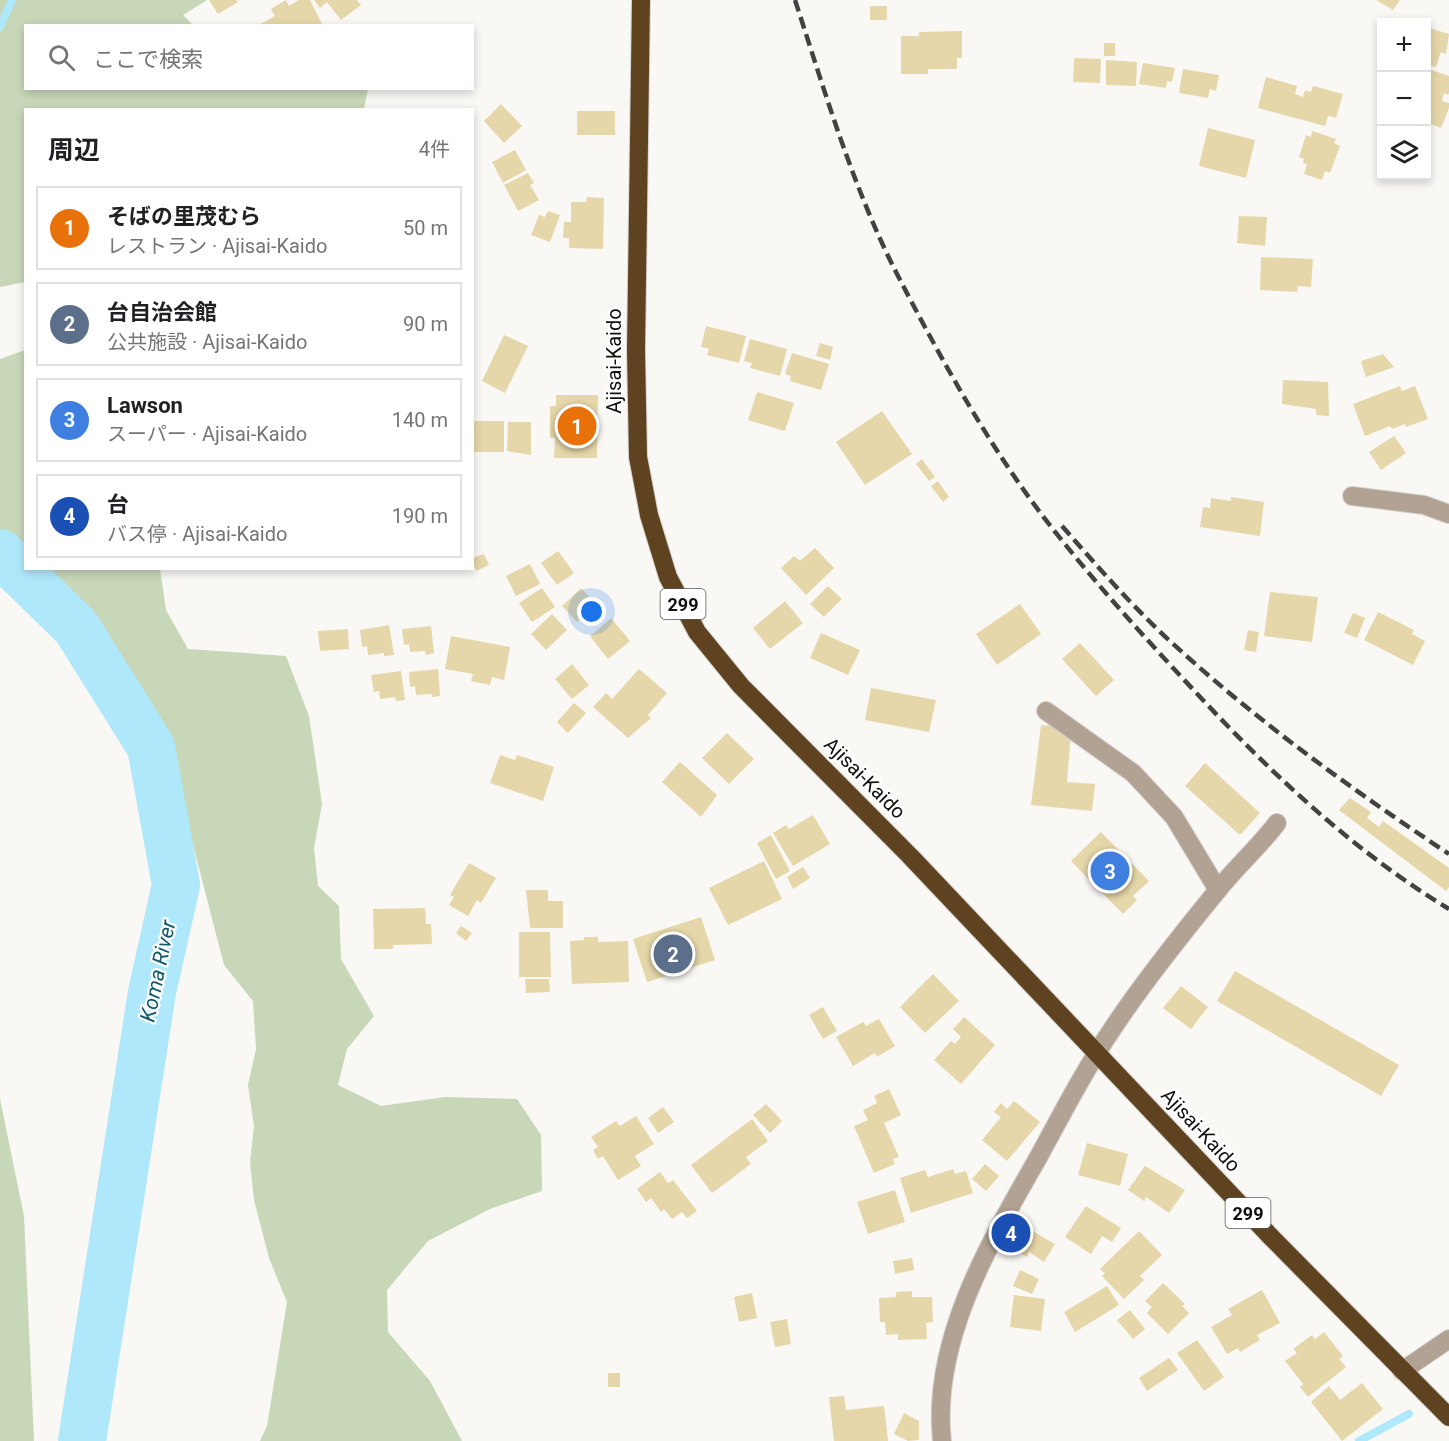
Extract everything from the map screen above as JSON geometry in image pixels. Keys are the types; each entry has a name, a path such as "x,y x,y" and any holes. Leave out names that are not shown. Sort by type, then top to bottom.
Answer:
{"highway":[{"name":"Ajisai-Kaido","path":"641,0 636,350 638,457 649,515 668,577 697,632 741,686 910,856 1263,1229 1449,1417"}],"street":[{"path":"1352,496 1424,506 1449,514"},
{"path":"1047,711 1133,773 1174,817 1218,890"},
{"path":"942,1441 939,1417 944,1370 954,1336 978,1273 1022,1185 1097,1052 1218,890 1261,844 1277,823"},
{"path":"1402,1371 1449,1339"}],"green space":[{"path":"0,0 207,0 183,15 192,24 24,24 24,90 368,90 364,108 24,108 24,282 0,287"},
{"path":"24,351 24,557 0,534 0,359"},
{"path":"37,570 160,570 166,610 188,649 286,656 309,716 322,804 314,848 318,886 339,906 341,959 374,1016 347,1049 338,1085 381,1106 445,1097 517,1099 541,1135 542,1191 490,1209 428,1241 387,1290 388,1332 430,1381 462,1441 260,1441 267,1426 287,1302 269,1258 254,1200 250,1162 254,1126 248,1085 256,1049 253,1001 224,965 191,837 174,753 101,638"},
{"path":"0,1099 24,1216 34,1441 0,1441"}],"building":[{"path":"209,0 236,0 238,2 218,14"},
{"path":"286,0 289,6 299,0 310,0 322,24 261,24 275,16 271,9"},
{"path":"314,0 357,0 361,5 341,20 327,2 320,8"},
{"path":"1376,0 1400,0 1393,10"},
{"path":"870,6 887,6 887,20 870,20"},
{"path":"1431,29 1449,34 1446,54 1441,52 1436,67 1431,66"},
{"path":"962,31 962,58 957,58 957,69 928,69 928,74 901,74 901,36 919,36 919,32"},
{"path":"1104,43 1115,43 1115,56 1104,56"},
{"path":"1074,58 1101,59 1100,83 1073,82"},
{"path":"1106,60 1137,62 1136,86 1106,85"},
{"path":"1143,63 1175,68 1172,82 1167,81 1166,88 1139,84"},
{"path":"1183,69 1219,75 1216,91 1210,89 1208,98 1179,93"},
{"path":"1431,70 1449,76 1449,93 1448,95 1444,93 1442,101 1449,103 1449,108 1441,128 1431,124"},
{"path":"1266,77 1297,86 1295,94 1303,97 1305,90 1311,92 1313,86 1343,94 1336,118 1328,116 1325,126 1258,108"},
{"path":"501,104 522,126 504,143 484,121"},
{"path":"577,111 615,111 615,135 577,135"},
{"path":"1208,128 1255,140 1246,178 1199,166"},
{"path":"1312,131 1336,139 1334,143 1340,146 1330,173 1325,171 1322,180 1304,174 1307,164 1303,163 1304,159 1299,157 1306,135 1311,137"},
{"path":"515,150 526,170 503,183 492,162"},
{"path":"528,173 534,183 530,185 539,200 518,211 504,185"},
{"path":"587,197 604,198 603,249 569,248 569,238 563,238 564,222 571,222 571,202 586,202"},
{"path":"548,211 560,215 550,242 531,235 539,215 545,217"},
{"path":"1239,216 1267,217 1265,246 1237,243"},
{"path":"1261,257 1313,259 1311,287 1298,286 1297,292 1260,290"},
{"path":"706,326 746,336 739,363 707,355 709,349 701,347"},
{"path":"504,335 528,346 505,393 482,381"},
{"path":"750,339 787,349 780,376 750,368 752,363 744,361"},
{"path":"820,343 833,347 830,360 816,356"},
{"path":"792,353 829,364 821,390 790,381 791,376 785,374"},
{"path":"1383,354 1394,367 1366,377 1361,361"},
{"path":"1283,380 1328,382 1329,416 1316,415 1316,409 1282,404"},
{"path":"1400,386 1402,391 1415,386 1428,419 1406,427 1405,424 1392,429 1390,426 1365,436 1353,404"},
{"path":"757,392 794,403 785,431 748,420"},
{"path":"556,395 598,395 597,458 554,458 555,438 550,438 550,406 556,406"},
{"path":"882,411 912,454 865,485 836,442"},
{"path":"474,421 504,421 504,452 474,452"},
{"path":"508,422 531,422 531,455 507,451"},
{"path":"1394,436 1406,453 1381,470 1369,452"},
{"path":"922,459 935,477 929,481 916,464"},
{"path":"938,481 949,497 943,502 931,486"},
{"path":"1231,497 1264,502 1260,536 1200,527 1203,507 1210,508 1211,498 1231,501"},
{"path":"815,548 834,568 806,595 781,568 794,556 800,561"},
{"path":"558,551 574,573 557,585 541,563"},
{"path":"484,554 489,565 476,571 474,557"},
{"path":"530,564 540,584 516,596 506,576"},
{"path":"828,586 842,599 824,617 810,604"},
{"path":"542,588 555,607 532,622 519,603"},
{"path":"581,588 596,604 577,622 562,606"},
{"path":"1270,592 1318,597 1312,642 1264,636"},
{"path":"785,601 803,623 770,649 753,628"},
{"path":"1020,604 1041,634 997,665 976,634"},
{"path":"1378,612 1414,630 1412,634 1425,641 1413,665 1364,640"},
{"path":"1353,613 1365,618 1357,638 1344,633"},
{"path":"552,614 567,630 546,650 531,634"},
{"path":"611,618 630,641 608,659 590,636"},
{"path":"389,625 394,655 384,656 384,653 368,655 367,646 362,647 360,630"},
{"path":"431,626 434,653 426,655 425,651 410,652 409,644 404,645 402,629"},
{"path":"348,629 349,649 320,651 318,631"},
{"path":"1248,630 1259,632 1256,652 1244,650"},
{"path":"821,633 860,650 848,675 810,658"},
{"path":"451,636 510,647 504,680 492,677 490,685 471,681 473,674 445,669"},
{"path":"1080,643 1114,680 1096,696 1062,659"},
{"path":"572,664 589,685 572,699 555,679"},
{"path":"438,669 440,696 416,695 415,686 410,687 409,672"},
{"path":"639,669 667,693 648,715 651,718 628,738 593,707 606,693 612,699"},
{"path":"401,671 405,700 396,701 395,697 380,699 379,691 374,692 371,675"},
{"path":"871,688 936,700 929,732 865,720"},
{"path":"574,703 586,713 568,733 557,722"},
{"path":"1041,725 1066,728 1071,733 1067,782 1095,784 1092,811 1031,805"},
{"path":"727,733 754,759 729,784 702,758"},
{"path":"500,755 515,760 517,755 554,767 543,801 490,783"},
{"path":"680,762 717,795 701,817 662,782"},
{"path":"1205,763 1260,813 1240,835 1185,786"},
{"path":"1350,798 1371,812 1367,818 1379,827 1383,821 1449,868 1449,887 1446,891 1339,810"},
{"path":"813,815 830,844 793,866 773,833 786,825 789,829"},
{"path":"1101,832 1149,881 1133,896 1137,900 1123,914 1071,861"},
{"path":"771,835 790,871 776,879 757,843"},
{"path":"764,861 782,899 728,925 709,888"},
{"path":"469,863 496,878 481,903 477,900 468,916 449,905 454,897 450,895"},
{"path":"803,867 810,878 793,889 787,877"},
{"path":"526,890 548,890 548,901 563,901 563,928 530,928"},
{"path":"425,908 426,924 431,924 432,944 393,945 393,949 374,949 373,909"},
{"path":"701,917 715,960 647,982 633,939"},
{"path":"461,926 472,933 466,941 456,933"},
{"path":"519,932 550,932 551,977 519,977"},
{"path":"584,937 598,937 598,942 628,941 629,982 572,984 570,941 584,940"},
{"path":"1235,971 1399,1065 1381,1096 1217,1001"},
{"path":"933,974 959,1001 925,1033 900,1007"},
{"path":"525,979 549,979 550,992 526,993"},
{"path":"1181,986 1208,1007 1191,1029 1163,1008"},
{"path":"823,1007 837,1031 823,1039 809,1015"},
{"path":"964,1017 995,1045 961,1084 934,1060 951,1041 955,1044 961,1037 953,1029"},
{"path":"879,1019 895,1046 877,1057 875,1053 853,1066 836,1037 863,1022 866,1026"},
{"path":"889,1089 901,1115 884,1123 899,1157 893,1159 895,1164 874,1173 854,1126 868,1120 863,1110 877,1103 874,1096"},
{"path":"1014,1101 1040,1122 1007,1161 982,1140 1001,1117 994,1112 1001,1103 1007,1109"},
{"path":"766,1104 782,1121 770,1133 753,1115"},
{"path":"663,1107 674,1122 658,1133 648,1118"},
{"path":"636,1116 654,1144 635,1156 641,1166 618,1180 603,1156 598,1159 593,1150 598,1147 591,1137 616,1121 620,1126"},
{"path":"752,1119 768,1141 746,1157 751,1164 712,1193 691,1165"},
{"path":"1087,1143 1128,1154 1120,1186 1078,1175"},
{"path":"985,1164 999,1176 986,1191 972,1179"},
{"path":"1145,1166 1185,1190 1169,1213 1146,1197 1144,1201 1128,1190"},
{"path":"953,1169 955,1174 966,1171 973,1193 911,1213 900,1178 925,1170 928,1177"},
{"path":"660,1172 668,1183 673,1180 697,1211 687,1218 682,1212 672,1219 664,1209 661,1212 651,1198 646,1202 637,1189"},
{"path":"895,1190 905,1222 868,1234 857,1202"},
{"path":"1086,1206 1121,1228 1112,1242 1102,1236 1091,1254 1065,1237"},
{"path":"1022,1225 1055,1244 1044,1262 1029,1252 1027,1257 1009,1247"},
{"path":"1139,1231 1162,1255 1140,1276 1144,1280 1124,1299 1102,1276 1105,1273 1100,1269"},
{"path":"912,1258 914,1270 895,1274 893,1261"},
{"path":"1020,1270 1039,1279 1032,1294 1013,1286"},
{"path":"1163,1283 1185,1304 1182,1306 1189,1313 1168,1334 1147,1313 1152,1307 1145,1301"},
{"path":"1107,1286 1119,1305 1075,1332 1064,1312"},
{"path":"1262,1290 1280,1323 1257,1335 1260,1340 1240,1352 1238,1348 1227,1354 1211,1327 1232,1315 1228,1309"},
{"path":"912,1291 912,1297 932,1297 933,1322 926,1323 927,1339 898,1340 898,1334 886,1335 885,1322 880,1322 879,1298 896,1297 896,1292"},
{"path":"752,1293 757,1318 739,1322 734,1297"},
{"path":"1014,1295 1045,1299 1041,1331 1010,1327"},
{"path":"1130,1310 1145,1329 1133,1339 1117,1320"},
{"path":"787,1319 791,1344 775,1347 770,1322"},
{"path":"1324,1332 1343,1356 1339,1359 1346,1367 1308,1397 1300,1387 1303,1384 1285,1361 1297,1353 1293,1349 1312,1335 1315,1339"},
{"path":"1197,1340 1224,1377 1204,1391 1177,1353"},
{"path":"1169,1358 1178,1370 1147,1391 1139,1378"},
{"path":"608,1373 620,1373 620,1387 608,1387"},
{"path":"1362,1383 1383,1409 1342,1441 1311,1402 1329,1386 1340,1400"},
{"path":"844,1396 846,1410 884,1406 888,1441 834,1441 829,1397"},
{"path":"904,1413 919,1421 919,1440 908,1441 894,1434"}],"waterway":[{"path":"0,27 12,0"},
{"name":"Koma River","path":"0,553 76,627 151,747 176,885 152,992 82,1441"},
{"path":"1359,1441 1409,1414"}],"railway":[{"path":"795,0 853,174 881,241 947,367 1021,487 1119,608 1201,698 1258,756 1349,838 1414,887 1449,909"},
{"path":"1062,526 1142,614 1237,699 1376,805 1449,854"}],"place":[{"name":"そばの里茂むら","path":"577,426"},
{"name":"Lawson","path":"1110,871"},
{"name":"台自治会館","path":"673,954"},
{"name":"台","path":"1011,1233"}]}
